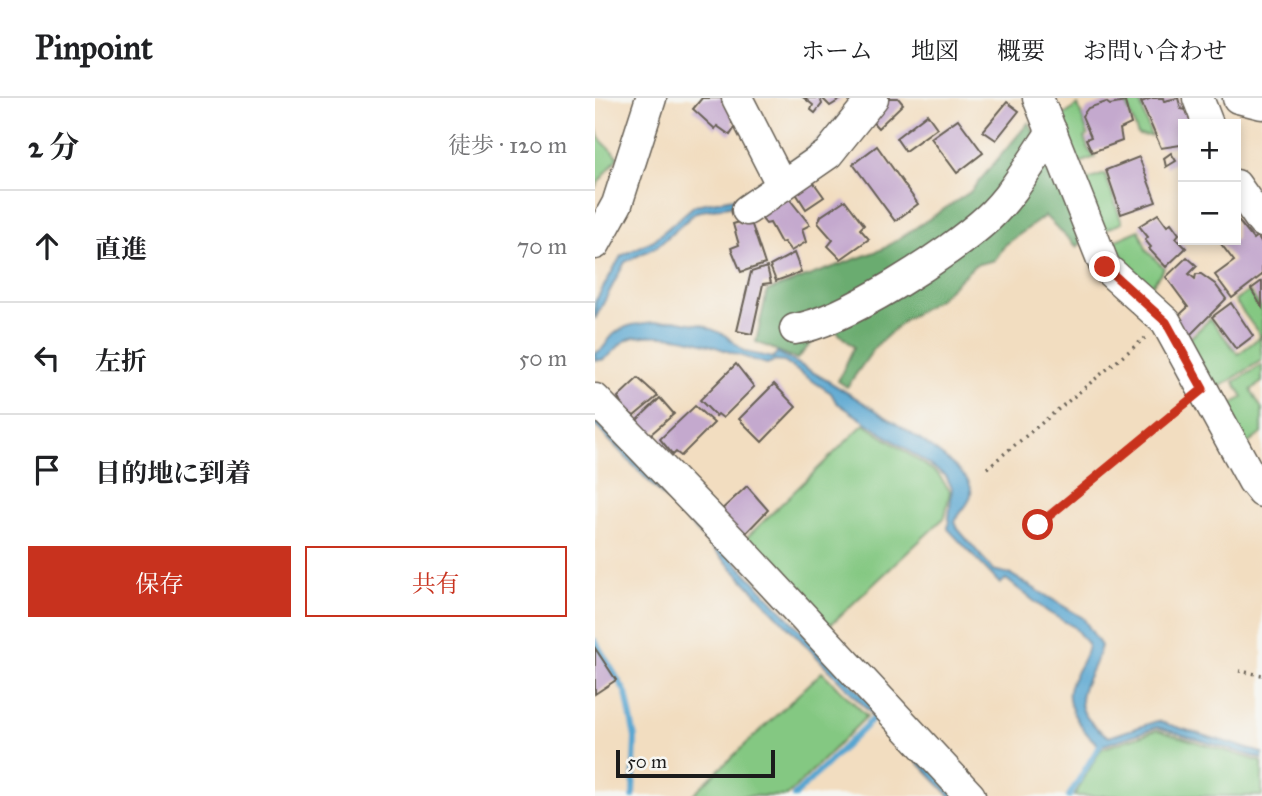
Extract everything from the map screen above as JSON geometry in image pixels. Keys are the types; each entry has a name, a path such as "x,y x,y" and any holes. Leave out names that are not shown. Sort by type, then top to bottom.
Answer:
{"street":[{"path":"595,244 617,204 651,98"},
{"path":"737,98 782,186"},
{"path":"747,210 828,154 873,98"},
{"path":"1038,98 1105,267 1166,322 1253,481 1262,492"},
{"path":"1198,98 1206,119"},
{"path":"1238,98 1262,104"},
{"path":"795,329 817,326 918,270 988,218 1011,192 1052,131"},
{"path":"1241,192 1262,222"},
{"path":"595,399 750,559 969,796"}],"path":[{"path":"988,468 1166,322"},
{"path":"1038,525 1203,389"},
{"path":"1239,671 1262,675"}],"green space":[{"path":"1124,98 1149,98 1140,102 1151,136 1138,135"},
{"path":"1078,105 1088,135 1084,138 1089,151 1095,157 1077,164 1056,121"},
{"path":"1029,122 1068,205 1081,243 1077,247 1045,216 1005,245 995,260 975,265 940,298 906,319 876,346 847,387 838,381 854,347 828,324 797,359 756,342 767,291 883,249 970,192"},
{"path":"595,125 599,138 618,157 595,187"},
{"path":"1105,174 1122,223 1102,231 1084,181"},
{"path":"1139,230 1147,251 1164,268 1148,291 1120,270 1107,244"},
{"path":"1249,291 1262,309 1262,338 1235,301"},
{"path":"1210,319 1238,354 1260,337 1262,360 1215,390 1188,340"},
{"path":"1262,365 1262,382 1251,390 1262,409 1262,433 1241,449 1223,410 1243,397 1234,382"},
{"path":"864,424 938,474 950,491 945,517 827,628 742,542"},
{"path":"822,672 867,716 787,796 691,796"},
{"path":"1157,730 1262,762 1262,796 1074,796 1101,749"}],"water":[{"path":"854,98 820,150 740,204 696,212 658,246 625,262 595,319 595,302 621,256 654,240 695,205 734,198 804,152 825,134"},
{"path":"673,320 702,325 725,335 745,352 773,358 777,352 914,435 960,472 970,485 971,496 955,522 958,529 993,570 1010,574 1083,618 1101,646 1085,683 1081,704 1094,725 1109,737 1157,721 1262,753 1262,759 1157,727 1101,746 1095,742 1078,722 1069,698 1070,685 1088,645 1074,627 1048,612 1006,579 1000,584 948,529 952,488 946,476 836,402 831,393 784,362 774,361 767,364 703,343 671,336 635,337 623,342 606,358 595,360 595,353 614,334 628,326"},
{"path":"595,415 959,796 950,796 595,425"}],"building":[{"path":"702,98 725,98 722,103 731,109 735,117 732,123 736,126 730,135 717,126 715,129 693,109"},
{"path":"804,98 820,98 822,104 815,113 811,110 813,105"},
{"path":"822,98 843,98 830,106"},
{"path":"888,98 898,98 903,104 878,128 868,117"},
{"path":"1152,98 1163,98 1164,101 1178,98 1181,109 1186,110 1190,119 1178,119 1178,145 1161,148 1141,102"},
{"path":"1007,102 1019,111 996,140 983,131"},
{"path":"1106,102 1110,105 1125,102 1131,124 1120,129 1122,141 1092,152 1086,139 1091,137 1082,116 1088,108"},
{"path":"927,114 937,128 905,151 896,138"},
{"path":"958,119 983,153 957,173 931,138"},
{"path":"877,146 918,204 895,221 853,164"},
{"path":"1171,153 1176,161 1166,167 1164,158"},
{"path":"1139,157 1156,202 1121,214 1106,170"},
{"path":"809,176 824,197 806,209 792,187"},
{"path":"787,196 810,225 802,229 806,242 791,251 784,242 781,243 770,223 766,224 757,213"},
{"path":"845,200 864,225 860,229 869,239 841,259 828,246 833,240 818,223 821,216"},
{"path":"1158,214 1167,226 1171,223 1178,233 1178,245 1186,248 1166,267 1149,249 1151,247 1145,240 1148,237 1139,226"},
{"path":"750,219 765,264 741,272 731,248 739,245 733,224"},
{"path":"1241,224 1253,239 1257,236 1262,244 1262,275 1232,298 1215,275 1234,261 1222,245 1241,245"},
{"path":"794,253 801,272 776,281 770,266"},
{"path":"1187,257 1197,266 1189,274 1195,279 1196,274 1201,274 1215,284 1226,299 1189,336 1174,320 1188,307 1166,277"},
{"path":"767,267 771,283 763,284 752,334 737,331 751,272"},
{"path":"1262,281 1262,307 1251,289"},
{"path":"1231,303 1253,336 1236,349 1212,317"},
{"path":"736,364 754,387 723,418 718,414 716,416 700,400"},
{"path":"638,378 658,396 634,416 630,413 627,416 616,404 620,402 618,397"},
{"path":"774,384 796,407 762,442 739,419"},
{"path":"660,398 674,414 651,434 636,425 638,419"},
{"path":"695,406 714,423 681,456 676,452 673,455 660,439"},
{"path":"747,486 768,510 742,537 718,513"},
{"path":"595,648 616,680 595,694"}],"waterway":[{"path":"595,641 626,693 635,738 633,796"},
{"path":"794,796 874,718"},
{"path":"1069,796 1100,745"}],"route":[{"path":"1038,525 1203,389 1166,322 1105,267"}]}
